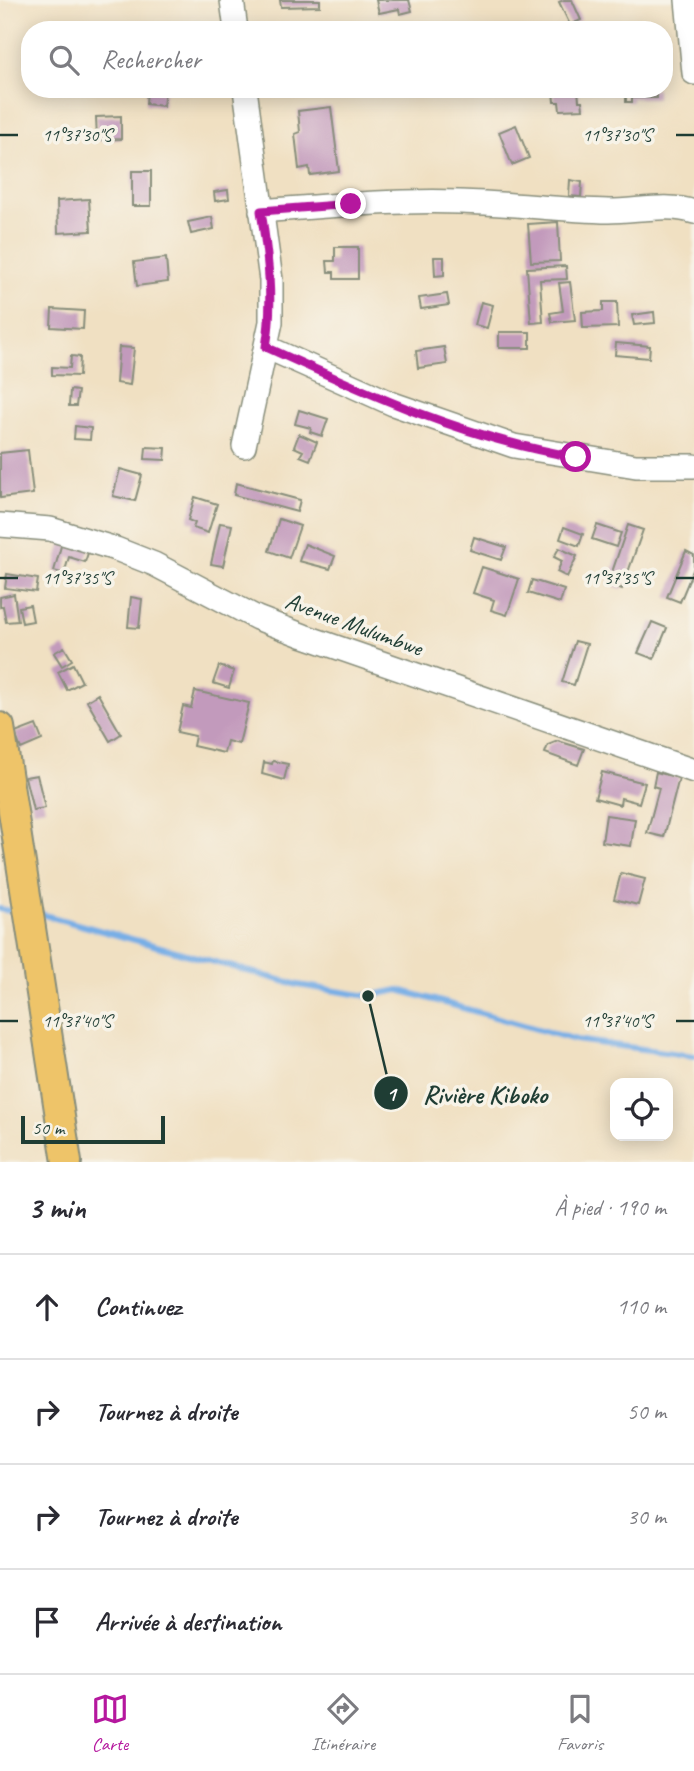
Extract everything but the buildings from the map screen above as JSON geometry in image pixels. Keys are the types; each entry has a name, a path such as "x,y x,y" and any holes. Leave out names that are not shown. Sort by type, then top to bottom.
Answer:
{"main road":[{"path":"0,727 67,1162"}],"street":[{"path":"232,0 235,21"},
{"path":"687,0 694,73"},
{"path":"244,446 271,322 271,280 246,98"},
{"path":"261,211 405,201 611,211 673,208 694,212"},
{"path":"266,347 381,400 514,446 636,466 694,466"},
{"name":"Avenue Mulumbwe","path":"0,525 50,529 116,548 154,564 257,618 694,771"}],"waterway":[{"path":"0,909 10,911"},
{"path":"37,913 298,985 368,996 399,990 576,1040 694,1056"}],"place":[{"name":"Rivière Kiboko","path":"368,996"}],"route":[{"path":"351,204 261,211 271,280 271,322 266,347 393,404 514,446 576,457"}]}
